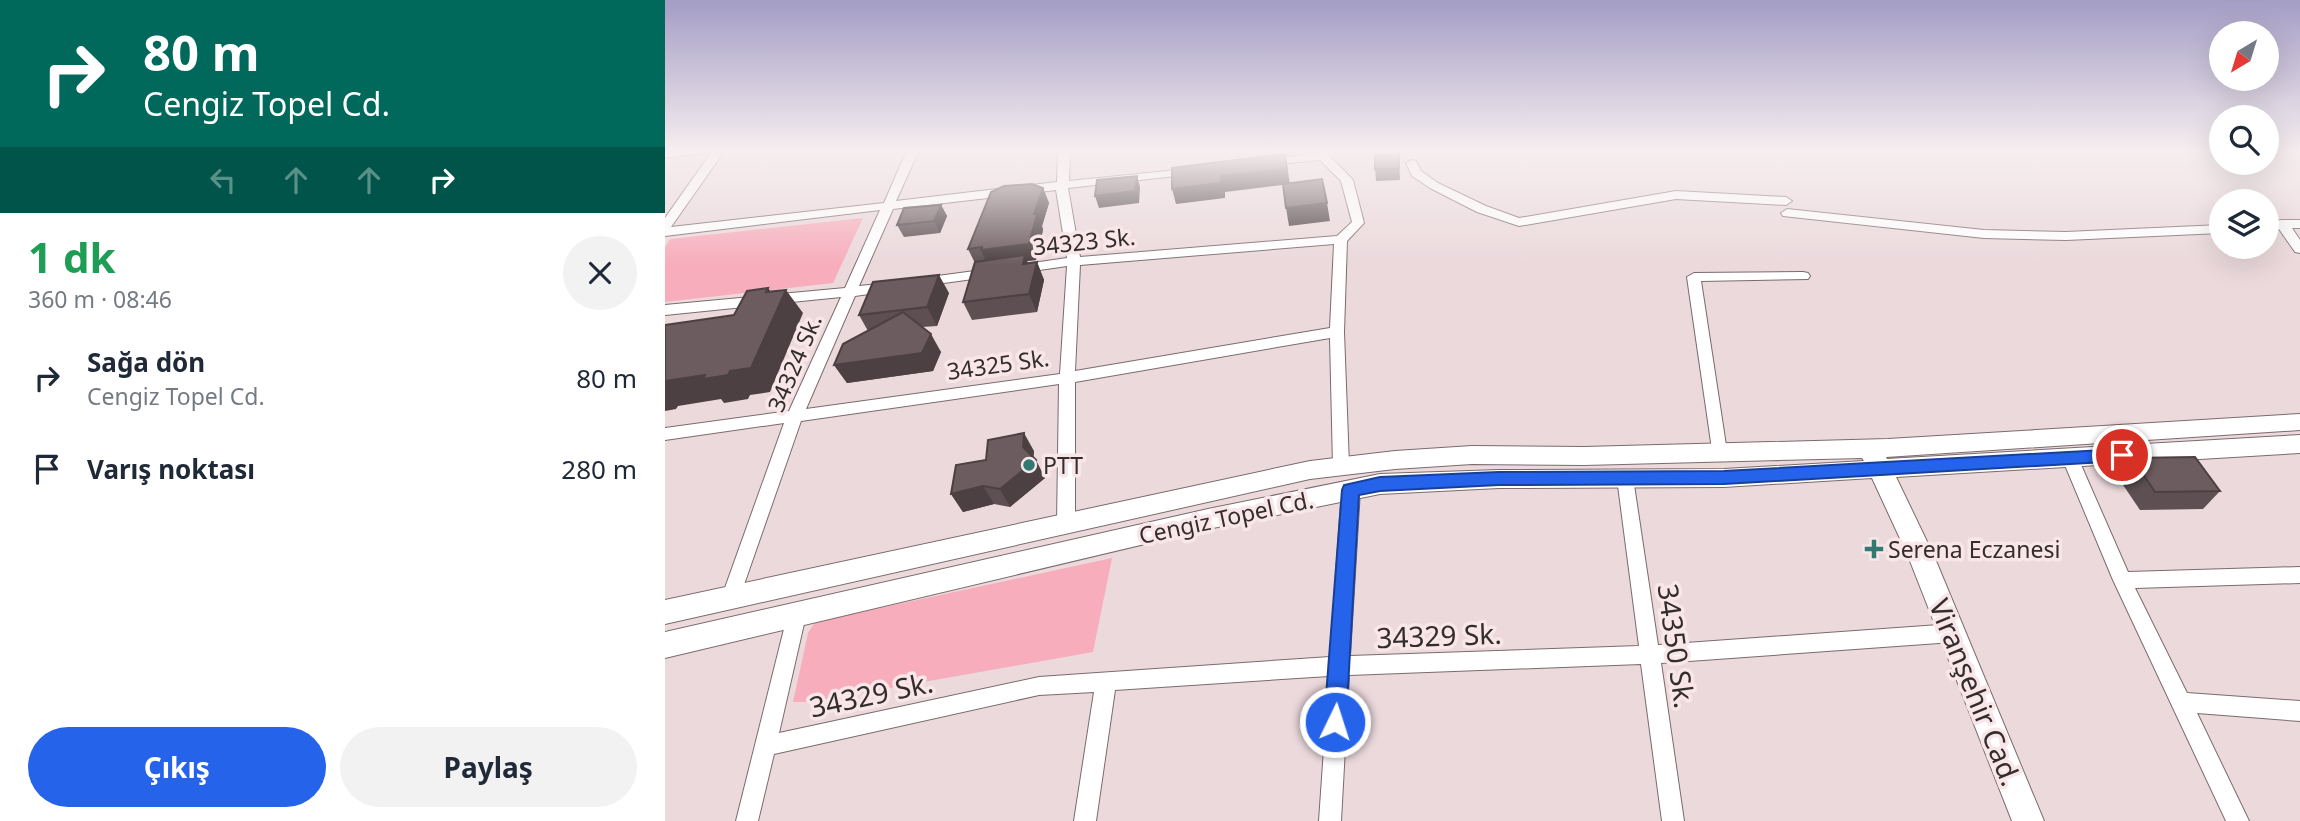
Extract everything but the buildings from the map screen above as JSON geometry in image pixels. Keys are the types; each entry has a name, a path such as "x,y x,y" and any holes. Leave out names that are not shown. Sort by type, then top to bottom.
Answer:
{"street":[{"path":"665,227 692,188"},
{"name":"34324 Sk.","path":"730,598 795,416 897,188"},
{"path":"665,232 1029,188"},
{"path":"1063,188 1062,198 1074,261 1067,378 1066,525"},
{"path":"1341,466 1337,332 1341,240 1358,223 1349,188"},
{"path":"1442,188 1506,220 1519,222 1676,195 1984,234 2066,236 2209,230"},
{"path":"2279,224 2300,224"},
{"path":"2282,224 2300,249"},
{"name":"34323 Sk.","path":"665,310 849,292 1074,261 1341,240"},
{"path":"1719,453 1694,277 1803,276"},
{"name":"34325 Sk.","path":"665,434 1067,378 1337,332"},
{"name":"Cengiz Topel Cd.","path":"665,645 1194,522 1380,484 1499,479 1724,478 1875,459 2300,422"},
{"name":"Cengiz Topel Cd.","path":"665,612 1298,472 1341,466 1472,455 1719,453 1875,459 2070,458 2300,443"},
{"path":"2070,458 2122,580 2238,821"},
{"name":"Viranşehir Cad.","path":"1875,459 1953,634 2028,821"},
{"name":"34350 Sk.","path":"1625,478 1673,821"},
{"path":"1330,821 1350,490"},
{"path":"2122,580 2300,575"},
{"path":"747,821 796,615"},
{"name":"34329 Sk.","path":"765,746 1039,686 1339,666 1650,655 1953,634"},
{"path":"1085,821 1106,682"},
{"path":"2181,702 2300,711"}],"shaded area":[{"path":"863,218 833,283 665,302 665,247 670,239"},
{"path":"1112,558 1093,652 811,702 793,702 808,633 815,622"}],"place":[{"name":"PTT","path":"1029,465"},
{"name":"Serena Eczanesi","path":"1874,549"}],"route":[{"path":"1335,722 1350,490 1380,484 1499,479 1724,478 2122,455"}]}
